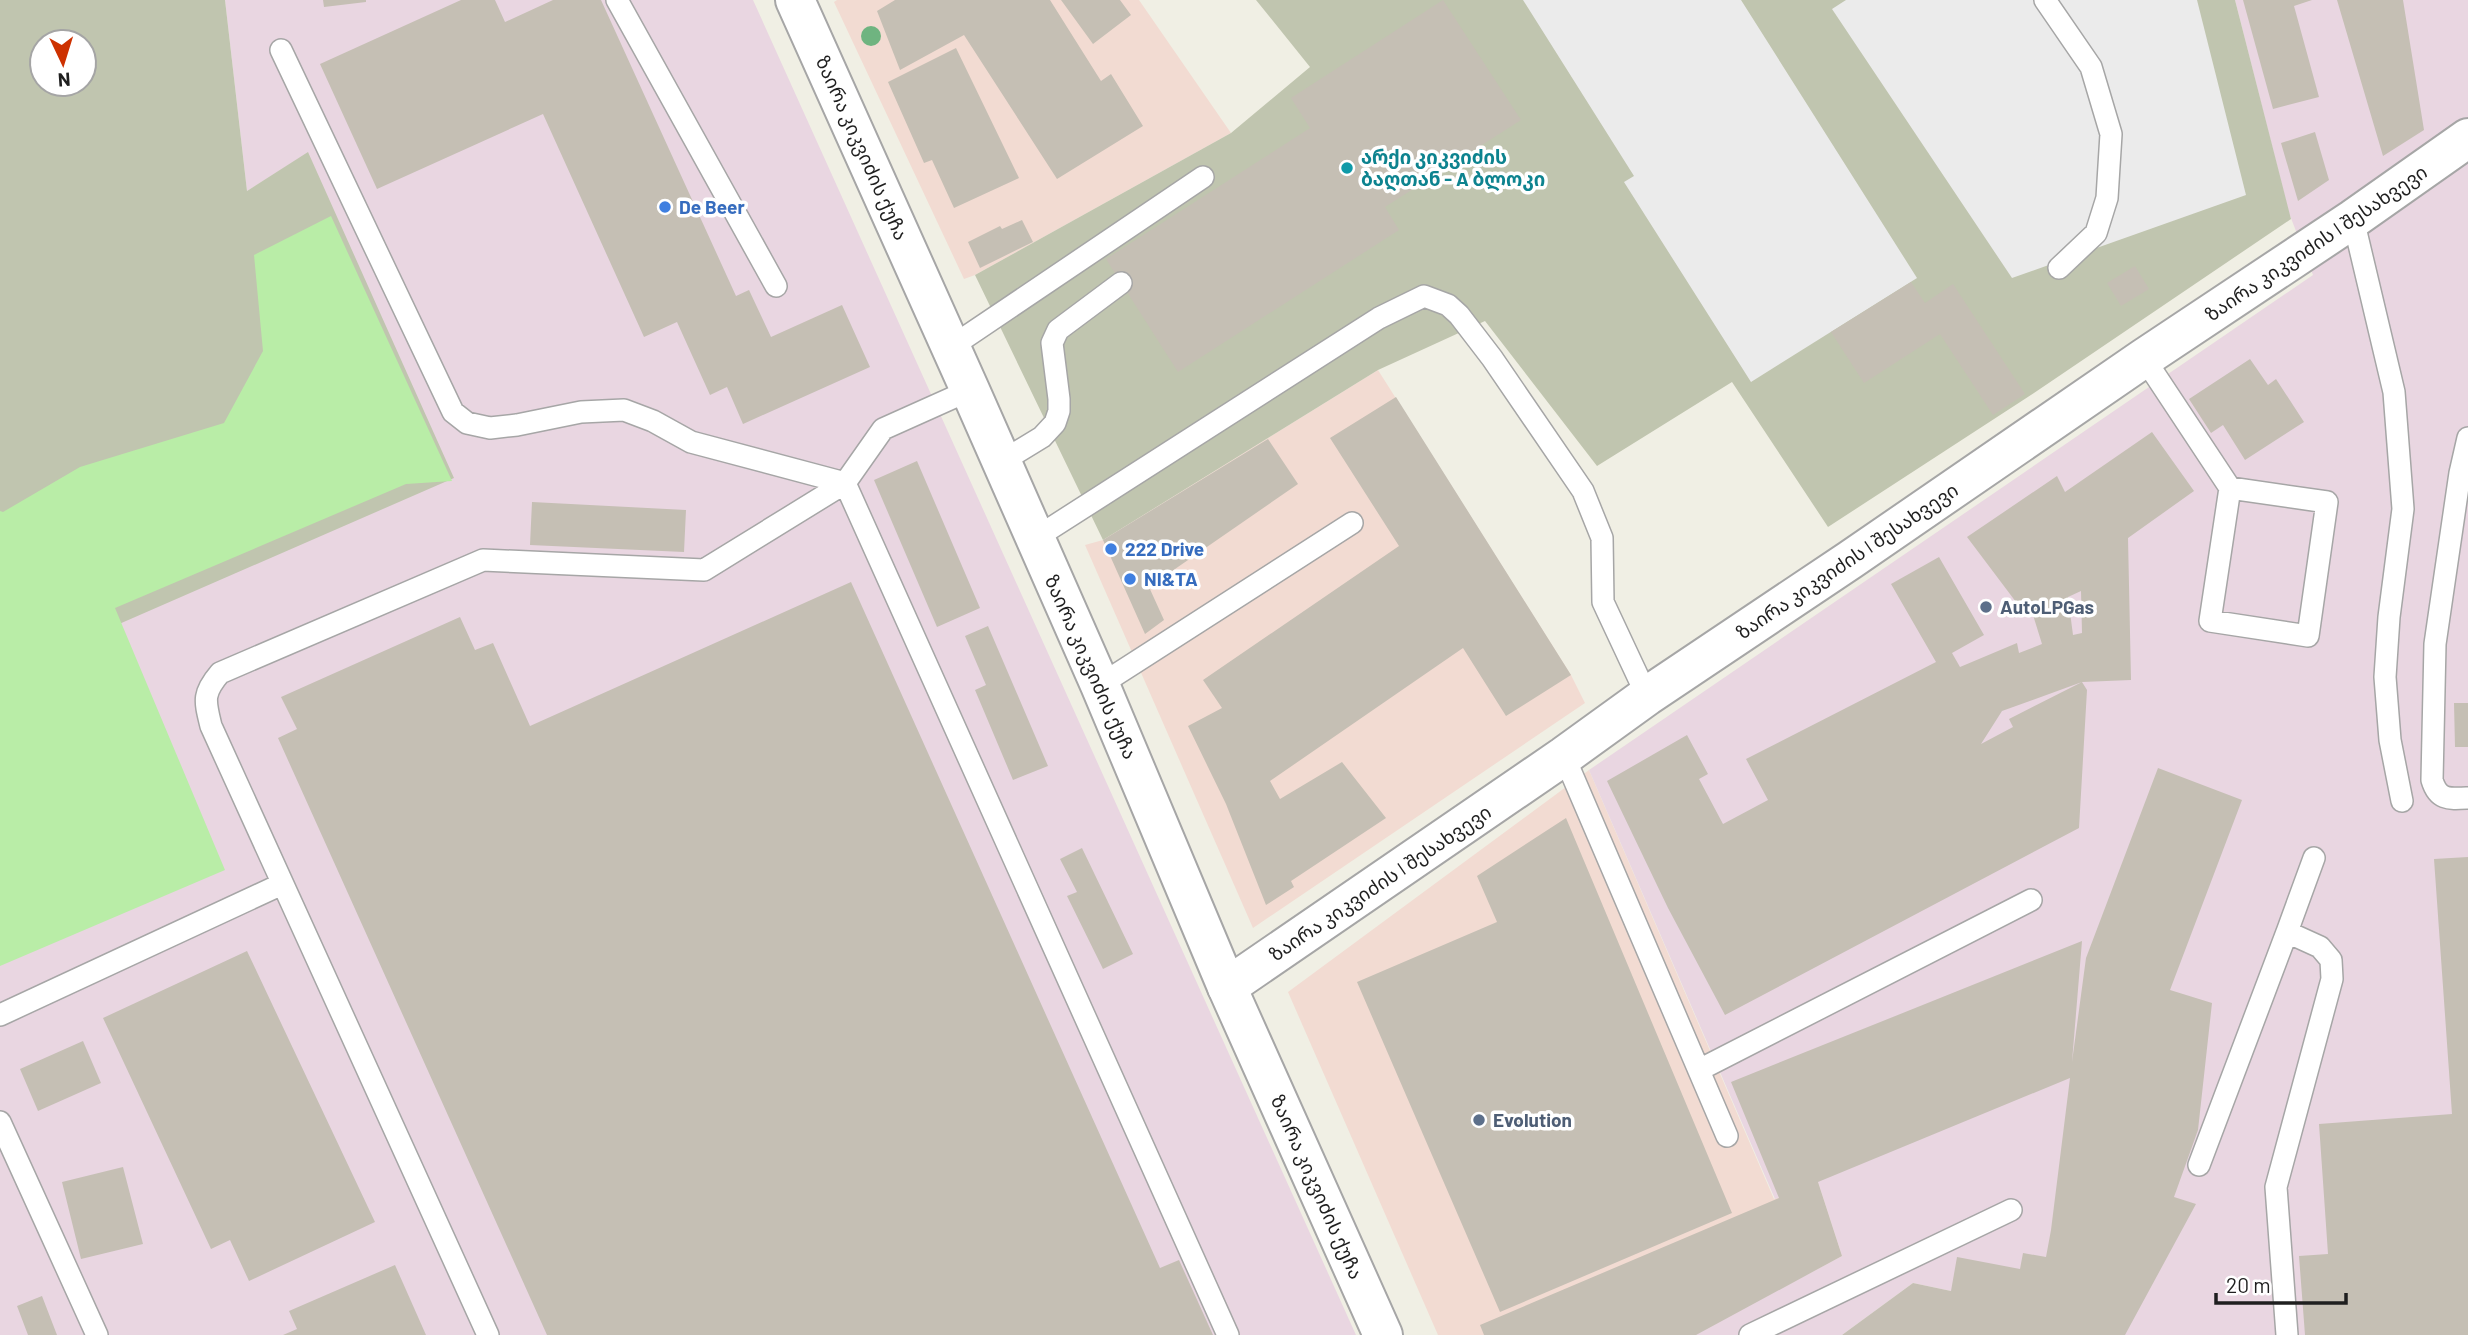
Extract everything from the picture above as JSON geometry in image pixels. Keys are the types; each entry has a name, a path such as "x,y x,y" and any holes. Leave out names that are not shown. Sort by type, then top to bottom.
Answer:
{"street":[{"name":"ზაირა კიკვიძის ქუჩა","path":"795,0 951,346 1100,685 1227,987 1383,1335"},
{"name":"ზაირა კიკვიძის I შესახვევი","path":"1227,987 1647,696 2144,358 2354,219 2468,138"}],"lane":[{"path":"617,0 776,286"},
{"path":"2045,0 2091,67 2111,134 2107,198 2096,233 2059,268"},
{"path":"281,50 453,412 467,423 490,428 581,412 624,410 653,421 691,442 845,483"},
{"path":"951,346 1203,177"},
{"path":"2354,219 2394,393 2403,509 2389,617 2385,677 2390,740 2402,801"},
{"path":"1001,462 1042,437 1055,423 1059,399 1052,343 1058,330 1121,284"},
{"path":"1034,539 1379,318 1424,296 1448,304 1460,315 1583,491 1602,538 1603,602 1647,696"},
{"path":"2144,358 2230,488 2210,621 2308,636 2328,502 2230,488"},
{"path":"488,1335 211,726 205,704 208,688 220,673 483,560 704,570 845,483 883,429 970,390"},
{"path":"2468,438 2460,473 2435,644 2431,780 2436,792 2445,798 2468,798"},
{"path":"845,483 1228,1335"},
{"path":"1100,685 1352,523"},
{"path":"1564,756 1727,1136"},
{"path":"2199,1165 2314,858"},
{"path":"0,1016 282,884"},
{"path":"1699,1070 2031,900"},
{"path":"2287,932 2320,947 2332,960 2332,979 2276,1187 2287,1335"},
{"path":"0,1122 97,1335"},
{"path":"1750,1335 2011,1210"}],"shaded area":[{"path":"0,0 225,0 247,191 308,152 454,478 0,676"},
{"path":"225,0 753,0 1356,1335 0,1335 0,676 308,153 247,191"},
{"path":"1139,0 1231,133 964,279 834,2"},
{"path":"1256,0 2235,0 2291,219 2034,393 1828,527 1732,382 1597,466 1485,321 1378,370 1103,540 975,275 1231,133 1310,67"},
{"path":"1523,0 1741,0 1917,278 1751,382 1624,182 1634,176"},
{"path":"1846,0 2197,0 2246,195 2012,278 1832,9"},
{"path":"2235,0 2468,0 2468,1335 2031,1335 1951,1291 1913,1283 1842,1335 1693,1335 1842,1256 1818,1182 1775,1199 1589,770 2313,275 2289,213"},
{"path":"1378,370 1571,675 1585,703 1253,928 1085,545 1103,540"},
{"path":"1589,770 1774,1199 1818,1182 1842,1256 1693,1335 1438,1335 1288,992"}],"green space":[{"path":"331,216 452,481 406,484 115,608 225,870 0,966 0,511 3,512 80,467 224,423 263,351 254,255"}],"building":[{"path":"323,0 366,0 366,2 324,7"},
{"path":"461,0 495,0 505,22 553,0 601,0 736,296 749,290 771,337 842,305 870,367 743,424 727,387 710,395 677,322 644,337 543,114 377,189 320,64"},
{"path":"895,0 1050,0 1101,81 1111,74 1143,126 1057,179 964,35 900,70 877,11"},
{"path":"1061,0 1120,0 1131,15 1093,44"},
{"name":"არქი კიკვიძის ბაღთან - A ბლოკი","path":"1443,0 1521,120 1385,207 1399,230 1178,372 1106,259 1310,128 1291,98"},
{"path":"2243,0 2312,0 2294,6 2319,97 2273,109"},
{"path":"2337,0 2403,0 2424,130 2383,156"},
{"path":"956,48 1019,178 954,208 932,160 924,163 888,82"},
{"path":"2315,132 2329,180 2298,201 2281,143"},
{"path":"1022,220 1033,242 980,268 968,242 1000,226 1002,229"},
{"path":"2135,266 2149,289 2121,306 2107,283"},
{"path":"1911,282 1925,303 1953,284 2025,394 1993,415 1940,334 1864,383 1831,332"},
{"path":"2250,359 2268,385 2276,379 2304,422 2245,460 2223,425 2211,433 2189,399"},
{"path":"1396,397 1571,675 1506,716 1463,648 1270,781 1280,799 1342,762 1386,818 1291,881 1294,887 1266,905 1226,804 1188,726 1222,708 1203,680 1399,546 1330,438"},
{"path":"2152,432 2194,491 2128,538 2131,680 2082,682 2087,690 2079,828 1725,1015 1668,908 1607,781 1687,735 1708,774 1699,779 1723,824 1768,800 1746,759 1936,662 1891,584 1939,557 1984,635 1952,653 1960,667 2017,643 2019,653 2042,644 2029,602 2019,606 1967,537 2057,476 2065,492","holes":["2081,591 2082,633 2073,635 2068,597","2082,682 2009,719 2013,727 1981,744 2002,711"]},
{"path":"1268,439 1298,484 1149,587 1164,620 1145,634 1103,540"},
{"path":"917,461 980,608 937,627 874,480"},
{"path":"532,502 686,510 684,552 530,545"},
{"path":"851,582 1160,1268 1179,1260 1213,1335 547,1335 278,738 297,729 281,697 460,617 475,650 493,643 530,726"},
{"path":"988,626 1048,766 1013,780 975,690 986,685 965,636"},
{"path":"2454,703 2468,703 2468,747 2455,747"},
{"path":"2158,768 2242,800 2170,990 2212,1003 2198,1130 2174,1197 2196,1204 2125,1335 1842,1335 1913,1283 1951,1291 1957,1257 2020,1269 2023,1253 2046,1257 2070,1078 1818,1182 1842,1256 1696,1335 1484,1335 1480,1325 1779,1198 1731,1082 2082,941 2072,1062 2086,958"},
{"path":"1566,818 1732,1213 1500,1312 1357,982 1497,922 1477,876"},
{"path":"1082,848 1133,954 1103,969 1067,896 1077,892 1060,859"},
{"path":"2468,857 2468,1335 2305,1335 2299,1256 2328,1254 2319,1124 2452,1114 2434,859"},
{"path":"247,951 375,1222 249,1281 230,1240 211,1249 103,1018"},
{"path":"83,1041 101,1083 38,1111 20,1069"},
{"path":"123,1167 143,1244 81,1259 62,1182"},
{"path":"395,1265 426,1335 283,1335 297,1329 289,1311"},
{"path":"42,1296 57,1335 28,1335 17,1306"}],"place":[{"name":"არქი კიკვიძის ბაღთან - A ბლოკი","path":"1347,168"},
{"name":"De Beer","path":"665,207"},
{"name":"222 Drive","path":"1111,549"},
{"name":"NI&TA","path":"1130,579"},
{"name":"AutoLPGas","path":"1986,607"},
{"name":"Evolution","path":"1479,1120"}]}
